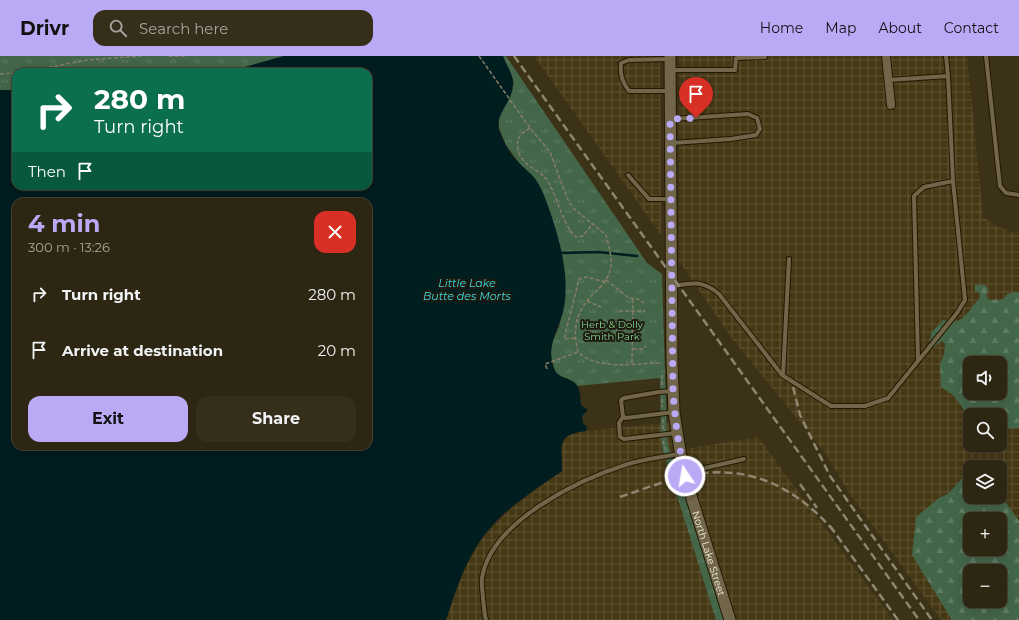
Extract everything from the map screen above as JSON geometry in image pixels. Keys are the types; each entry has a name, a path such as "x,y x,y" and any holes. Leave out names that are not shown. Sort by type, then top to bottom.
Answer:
{"main road":[{"name":"North Lake Street","path":"670,62 670,199 674,412 684,473 730,620"}],"street":[{"path":"886,56 891,105"}],"lane":[{"path":"670,91 629,91 621,80 621,63 629,60 670,62 735,70 736,58 764,56"},
{"path":"671,286 700,282 709,285 719,294 782,375 832,406 865,406 888,398 918,359 957,313 965,300 953,182 946,56"},
{"path":"986,56 1000,186 1006,193 1019,195"},
{"path":"888,80 948,76"},
{"path":"670,119 748,114 757,118 760,129 756,135 731,139 670,143"},
{"path":"628,175 649,199 670,199"},
{"path":"918,359 914,196 924,187 953,182"},
{"path":"782,375 789,259"},
{"path":"673,391 624,398 621,400 623,417 619,432 620,437 624,439 677,433"},
{"path":"623,417 626,418 674,412"},
{"path":"486,620 482,578 488,561 498,544 510,529 529,513 572,486 601,473 630,463 680,454"},
{"path":"684,473 744,459"}],"path":[{"path":"48,68 104,58 141,56"},
{"path":"169,56 187,56"},
{"path":"479,56 526,123 550,152 567,198 573,208 606,235 611,264 610,273 606,281 587,301 576,321 575,338 578,352 595,363 662,363"},
{"path":"0,74 12,73"},
{"path":"530,128 521,134 517,139 518,152 528,166 542,174 548,182 561,208 566,224 576,238 583,236 592,223"},
{"path":"575,338 564,339 579,279 587,278 606,281 629,298 638,299 644,303"},
{"path":"632,364 633,299"},
{"path":"587,301 600,307"},
{"path":"619,311 645,311"},
{"path":"632,349 643,349 646,346"},
{"path":"547,369 545,364 578,352"}],"shaded area":[{"path":"534,56 660,56 661,235"},
{"path":"679,56 967,56 983,217 994,225 1015,233 1019,232 1019,620 941,620 847,490 826,454 733,340 679,261"},
{"path":"675,422 679,450 758,437 893,620 446,620 464,570 481,540 506,513 546,482 561,454 562,445 567,436 572,433 586,431"}],"green space":[{"path":"0,56 284,56 242,68 12,68 12,90 0,90"},
{"name":"Herb & Dolly Smith Park","path":"503,56 506,56 647,263 662,274 667,441 724,620 716,620 663,451 661,440 660,378 577,386 567,378 560,377 555,372 551,355 551,345 559,327 565,297 565,275 559,243 542,190 535,179 520,164 506,145 499,128 499,118 514,83"},
{"path":"975,285 985,285 988,289 986,296 989,300 1001,300 1007,294 1015,292 1019,293 1019,428 1007,429 1007,408 963,408 953,395 941,387 940,364 944,355 945,344 942,341 934,347 930,344 931,333 943,320 957,321 965,316 980,298 979,292 975,292"},
{"path":"963,477 963,504 1007,504 1019,521 1019,620 952,620 912,555 916,517 939,498 948,494"}],"water":[{"name":"Little Lake Butte des Morts","path":"284,56 503,56 511,74 513,84 510,97 498,123 499,129 505,144 511,153 533,176 540,187 556,231 562,252 566,293 563,312 551,349 552,362 557,373 577,385 580,393 581,405 588,410 582,416 583,423 587,427 586,431 569,436 562,444 562,471 508,510 482,538 470,557 446,620 0,620 0,90 12,90 12,190 372,190 372,68 242,68"}],"waterway":[{"path":"560,253 598,252 637,256"}],"railway":[{"path":"514,56 919,620"},
{"path":"793,387 800,415 830,476 932,620"},
{"path":"620,497 674,479 714,472 734,473 753,476 787,491 804,502 833,530"},
{"path":"800,484 817,508"},
{"path":"830,526 898,620"}],"route":[{"path":"685,476 677,433 673,395 670,233 670,119 696,118"}]}
